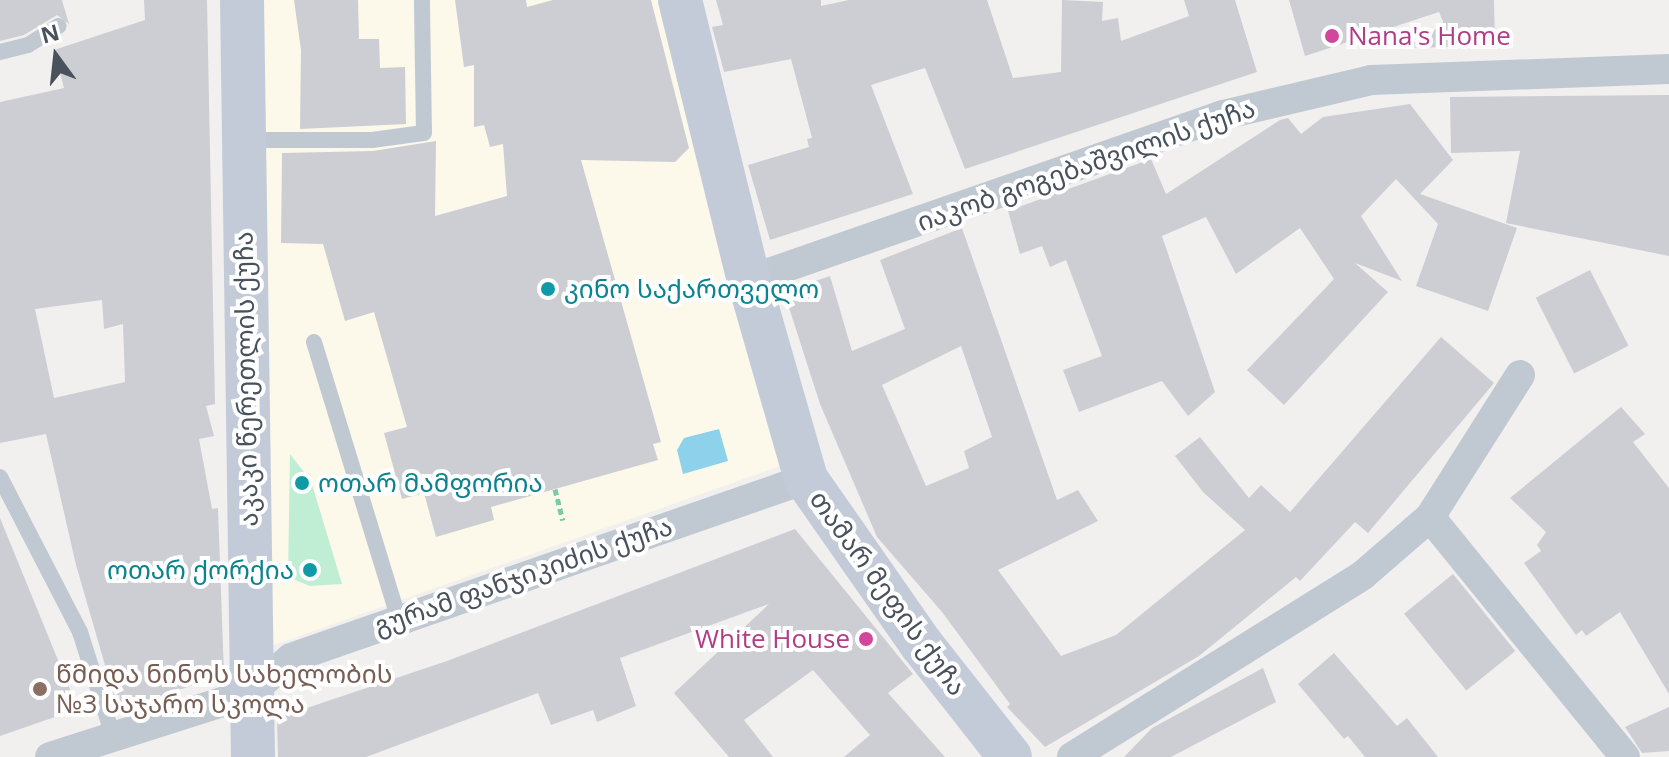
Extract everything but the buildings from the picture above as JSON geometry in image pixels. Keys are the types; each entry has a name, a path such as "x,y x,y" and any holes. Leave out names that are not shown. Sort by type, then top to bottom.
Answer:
{"main road":[{"name":"აკაკი წერეთლის ქუჩა","path":"242,0 253,757"},
{"name":"თამარ მეფის ქუჩა","path":"680,0 749,280 806,479 903,620 1010,757"}],"street":[{"name":"იაკობ გოგებაშვილის ქუჩა","path":"749,280 1223,115 1371,80 1669,69"},
{"path":"1072,757 1363,575 1430,517 1520,375"},
{"name":"გურამ ფანჯიკიძის ქუჩა","path":"250,693 291,658 806,479"},
{"path":"1430,517 1625,757"},
{"path":"50,757 250,693"}],"lane":[{"path":"244,140 372,140 424,133 422,0"},
{"path":"0,52 28,45 58,26"},
{"path":"314,342 399,620"},
{"path":"0,477 80,632 113,736"}],"path":[{"path":"555,489 563,520"}],"shaded area":[{"path":"250,0 671,0 789,463 257,651"}],"green space":[{"path":"290,454 311,481 342,584 310,586 288,577"}],"water":[{"path":"719,429 728,461 683,474 677,450 684,438"}],"place":[{"name":"Nana's Home","path":"1332,36"},
{"name":"კინო საქართველო","path":"548,289"},
{"name":"ოთარ მამფორია","path":"302,483"},
{"name":"ოთარ ქორქია","path":"310,570"},
{"name":"White House","path":"866,639"},
{"name":"წმიდა ნინოს სახელობის №3 საჯარო სკოლა","path":"40,689"}]}
